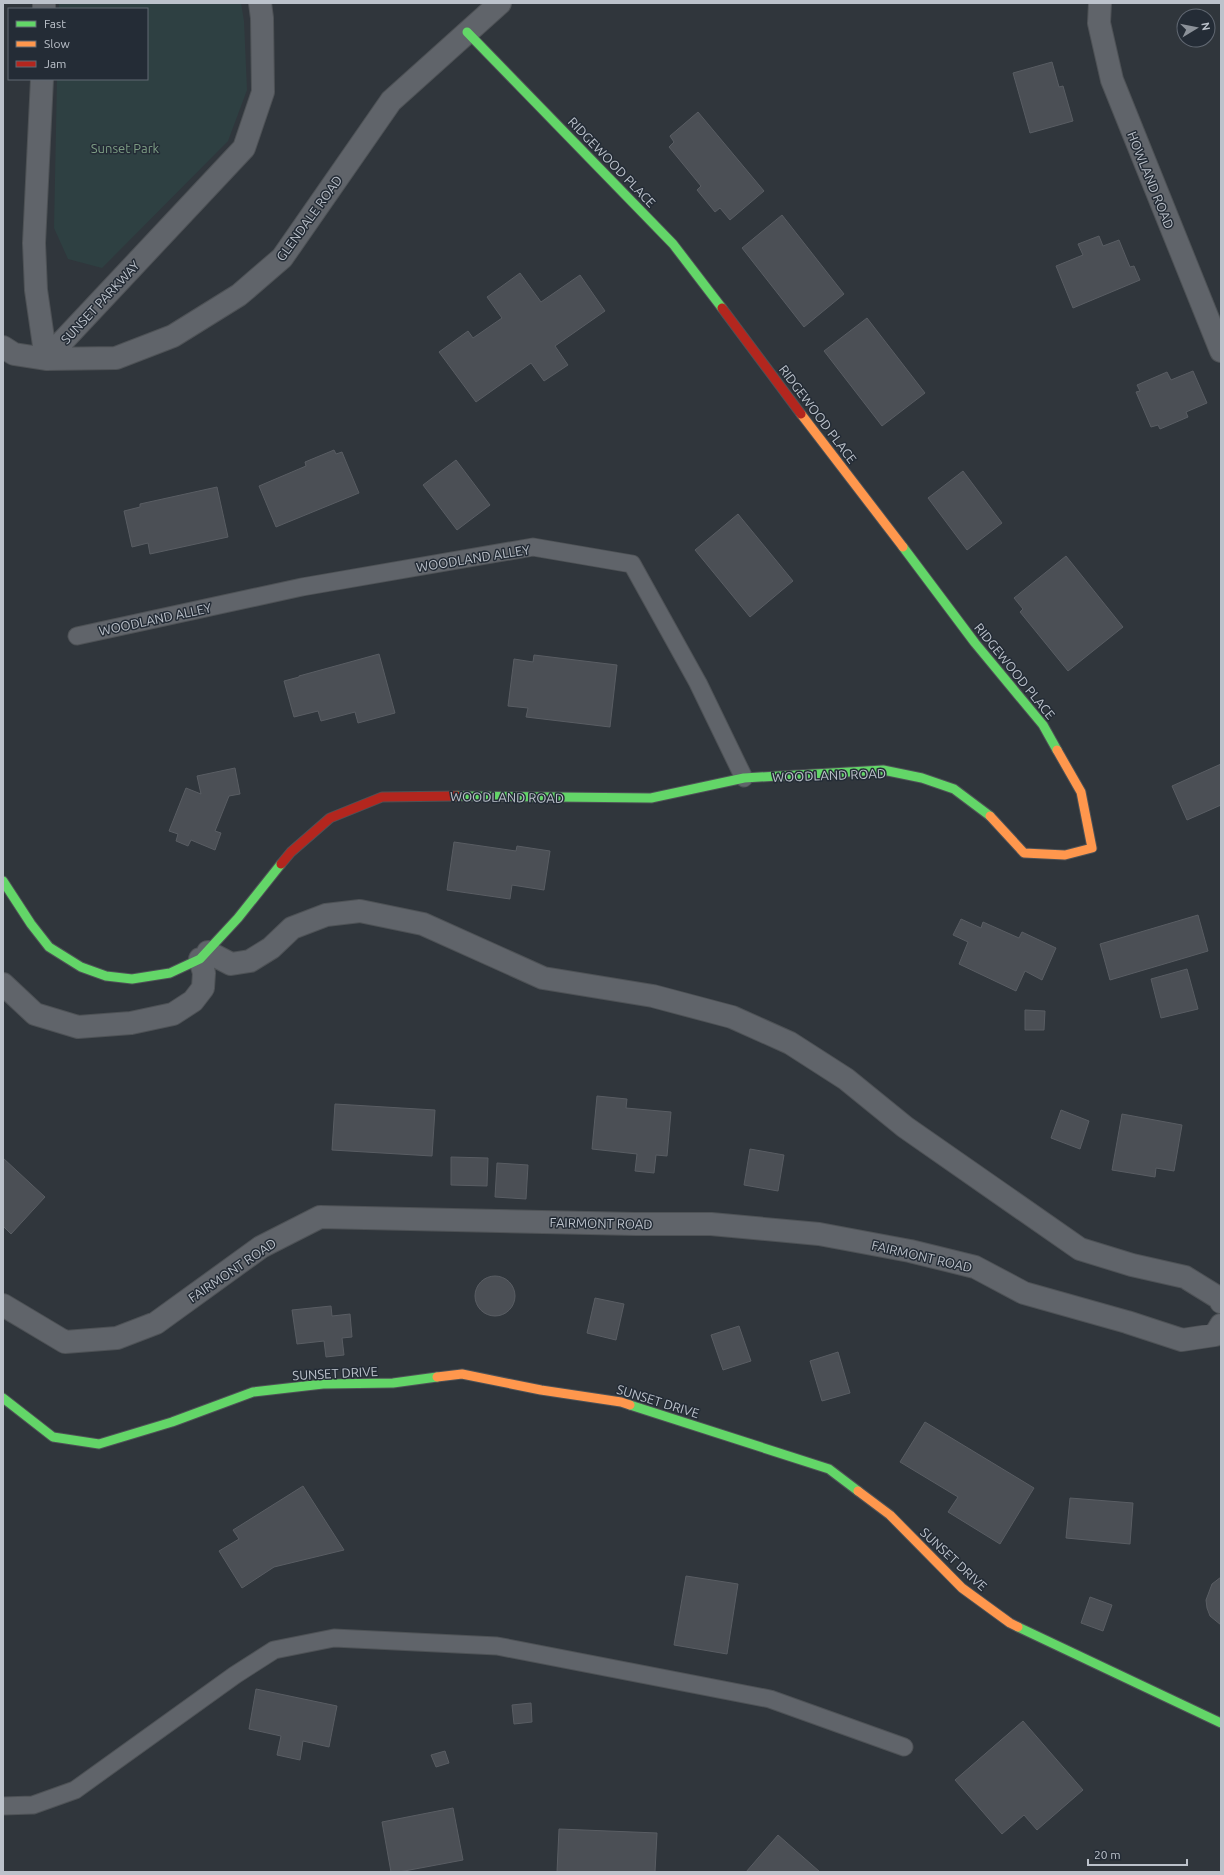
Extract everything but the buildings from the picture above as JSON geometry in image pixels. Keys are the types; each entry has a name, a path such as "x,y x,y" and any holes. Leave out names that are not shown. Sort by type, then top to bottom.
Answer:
{"street":[{"name":"SUNSET PARKWAY","path":"46,359 244,148 263,92 262,18 260,3"},
{"name":"GLENDALE ROAD","path":"46,359 116,358 173,336 239,295 282,258 391,101 500,3"},
{"name":"HOWLAND ROAD","path":"1100,3 1099,23 1112,80 1221,351"},
{"name":"RIDGEWOOD PLACE","path":"468,32 673,244 975,643 1043,725 1081,792 1092,848"},
{"name":"SUNSET PARKWAY","path":"42,80 34,243 36,290 46,359"},
{"path":"3,347 14,354 46,359"},
{"name":"WOODLAND ROAD","path":"3,881 31,924 49,947 81,967 106,976 132,979 170,973 204,956 238,918 291,852 330,818 382,797 511,796 651,798 744,778 883,770 922,778 954,789 996,821 1024,853 1065,855 1092,848"},
{"path":"3,984 35,1014 78,1027 131,1023 173,1014 193,1002 203,988 204,956 231,964 250,961 271,948 292,928 326,915 360,911 423,924 543,978 653,996 732,1017 790,1044 846,1079 905,1127 1080,1249 1132,1265 1185,1277 1219,1298 1221,1302"},
{"name":"FAIRMONT ROAD","path":"3,1305 65,1342 117,1338 156,1323 261,1247 320,1217 635,1224 711,1224 820,1234 910,1251 975,1267 1024,1293 1127,1322 1182,1340 1215,1335 1221,1325"},
{"name":"SUNSET DRIVE","path":"3,1398 53,1437 99,1444 172,1422 253,1392 323,1384 393,1383 462,1374 541,1390 621,1402 829,1469 890,1515 962,1588 1010,1623 1221,1723"}],"lane":[{"name":"WOODLAND ALLEY","path":"78,636 302,587 533,547 632,564 698,683 744,778"},
{"path":"3,1806 33,1805 75,1790 235,1674 274,1650 334,1638 497,1646 770,1699 904,1747"}],"green space":[{"name":"Sunset Park","path":"59,3 241,3 244,21 247,90 228,141 102,268 68,259 54,228 57,80 148,80 148,8 59,8"}],"traffic: fast":[{"path":"467,32 673,244 722,308"},
{"path":"903,547 975,643 1043,725 1057,750"},
{"path":"457,796 651,798 744,778 883,770 922,778 954,789 990,816"},
{"path":"3,881 31,924 49,947 81,967 106,976 132,979 170,973 200,959 238,918 281,864"},
{"path":"3,1398 53,1437 99,1444 172,1422 253,1392 323,1384 393,1383 437,1377"},
{"path":"630,1405 829,1469 858,1491"},
{"path":"1018,1627 1221,1723"}],"traffic: slow":[{"path":"801,414 903,547"},
{"path":"990,816 1024,853 1065,855 1092,848 1081,792 1057,750"},
{"path":"437,1377 462,1374 541,1390 621,1402 630,1405"},
{"path":"858,1491 890,1515 962,1588 1010,1623 1018,1627"}],"traffic: jam":[{"path":"722,308 801,414"},
{"path":"281,864 291,852 330,818 382,797 457,796"}]}
